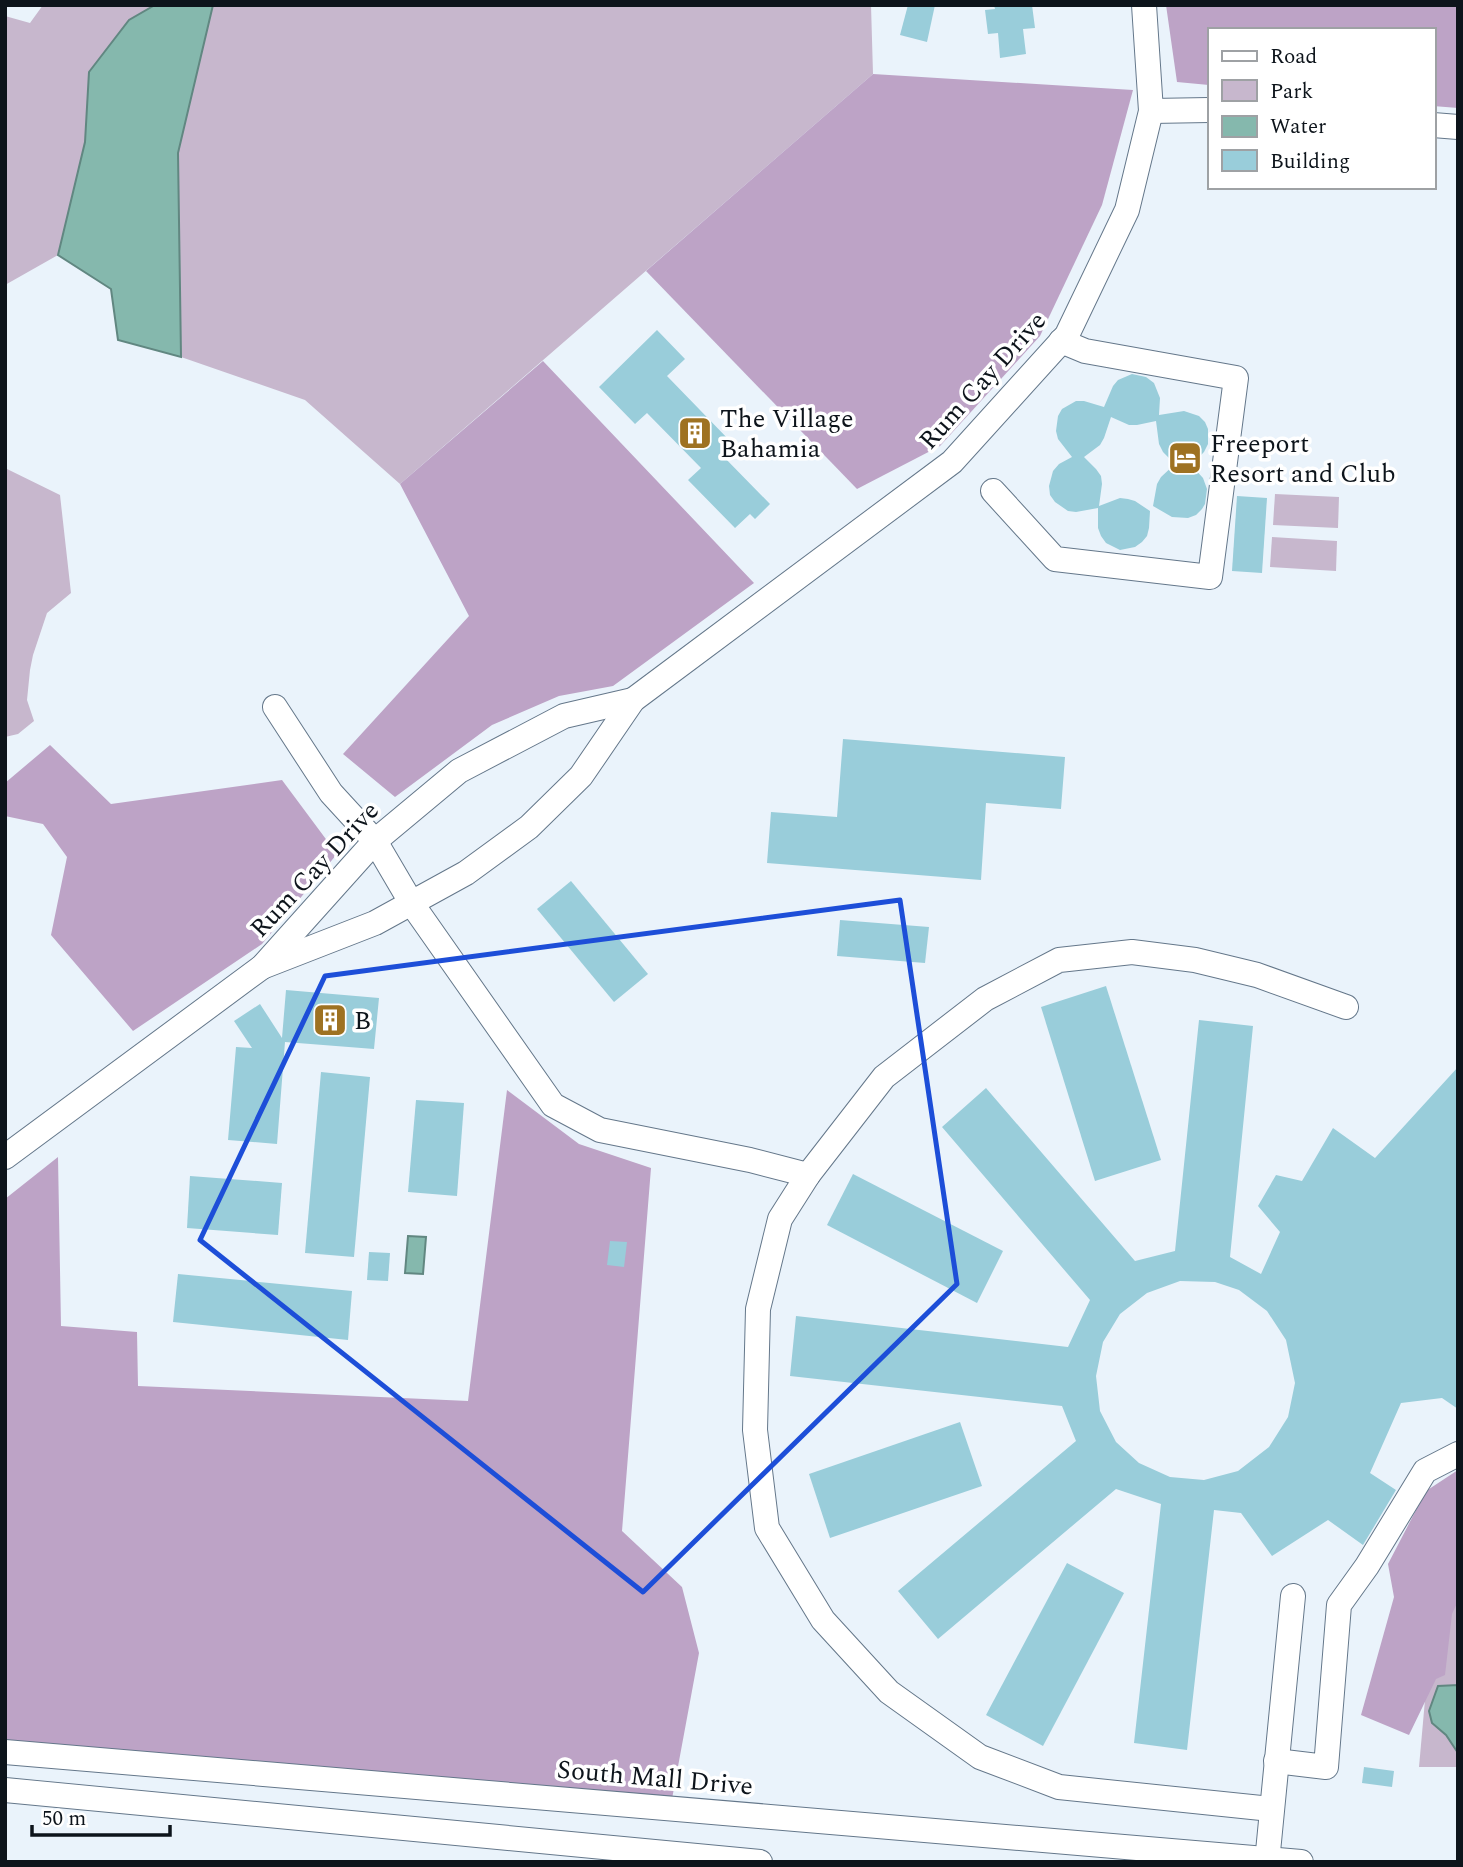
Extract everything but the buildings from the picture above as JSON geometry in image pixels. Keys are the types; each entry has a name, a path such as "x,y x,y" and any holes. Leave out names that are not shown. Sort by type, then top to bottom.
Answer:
{"street":[{"name":"Rum Cay Drive","path":"262,967 376,923 466,873 529,827 581,776 633,700 952,462 1067,335 1127,210 1151,111 1144,5"},
{"path":"1151,111 1208,110"},
{"path":"1435,125 1458,127"},
{"path":"993,491 1055,558 1210,577 1236,378 1085,351 1061,341"},
{"name":"Rum Cay Drive","path":"5,1157 262,967 375,841 459,771 564,716 633,700"},
{"path":"275,707 331,793 375,841 412,904 553,1105 600,1130 808,1174"},
{"path":"1271,1809 1059,1787 980,1757 889,1692 823,1620 767,1528 755,1430 758,1310 780,1219 808,1174 884,1077 985,999 1059,960 1132,952 1195,960 1257,975 1346,1007"},
{"path":"1276,1761 1326,1767 1339,1605 1367,1566 1425,1471 1458,1454"},
{"path":"1267,1861 1293,1596"},
{"name":"South Mall Drive","path":"5,1752 1301,1862"},
{"path":"88,1797 90,1759"},
{"path":"5,1790 760,1862"}],"highlighted area":[{"path":"900,900 957,1284 643,1592 200,1240 325,976"}],"green space":[{"path":"43,5 155,5 129,20 89,72 85,142 58,255 5,285 5,16 30,23"},
{"path":"213,5 871,5 873,74 400,484 305,400 181,357 178,153"},
{"path":"5,468 60,495 71,593 47,613 33,655 27,700 34,721 18,734 5,737"},
{"path":"1275,494 1339,497 1338,528 1273,525"},
{"path":"1272,537 1337,541 1336,571 1270,567"},
{"path":"1458,1498 1458,1767 1419,1767 1442,1510"}],"shaded area":[{"path":"1166,5 1458,5 1458,108 1435,106 1435,28 1208,28 1208,85 1177,82"},
{"path":"873,74 1133,90 1102,205 1040,336 940,446 857,489 646,271"},
{"path":"543,361 754,583 613,686 559,696 492,725 395,797 343,754 469,616 400,484"},
{"path":"50,745 111,804 282,780 337,854 262,944 133,1031 51,935 67,857 43,824 5,816 5,783"},
{"path":"507,1090 579,1144 651,1168 622,1531 682,1587 699,1653 672,1799 5,1743 5,1199 58,1157 61,1326 137,1332 138,1386 468,1401"},
{"path":"1458,1470 1458,1601 1452,1614 1445,1675 1436,1679 1409,1735 1361,1715 1394,1597 1388,1564 1426,1491"}],"water":[{"path":"155,5 213,5 178,153 181,357 118,340 111,289 58,255 85,142 89,72 129,20"},
{"path":"408,1236 426,1237 423,1274 405,1273"},
{"path":"1458,1685 1458,1753 1446,1735 1432,1723 1429,1711 1438,1686"}],"place":[{"name":"The Village Bahamia","path":"695,433"},
{"name":"Freeport Resort and Club","path":"1185,458"},
{"name":"B","path":"330,1020"}]}
